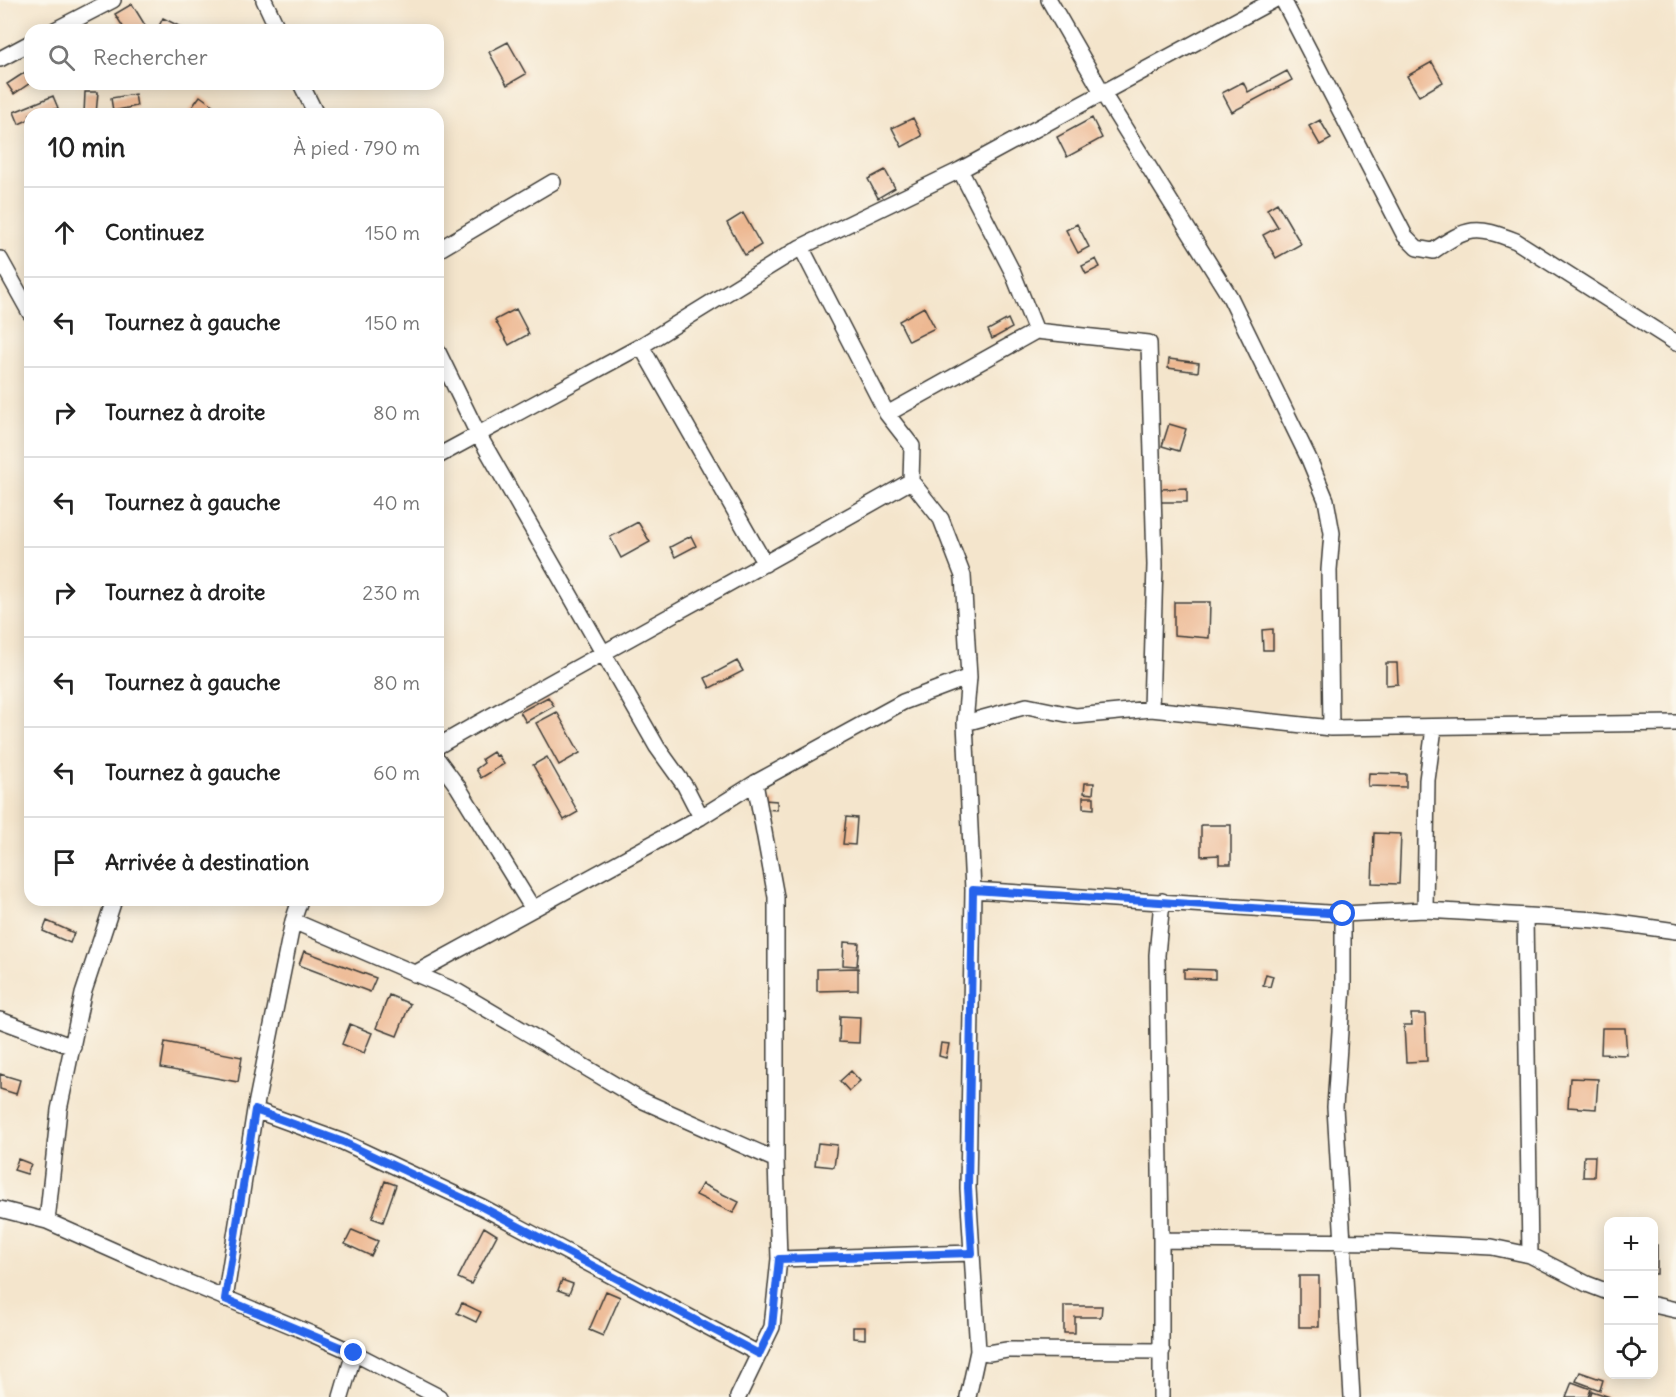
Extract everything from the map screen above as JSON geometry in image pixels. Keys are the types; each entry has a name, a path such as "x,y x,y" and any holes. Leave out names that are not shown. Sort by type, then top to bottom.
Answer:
{"street":[{"path":"67,24 113,0"},
{"path":"264,0 275,24"},
{"path":"1049,0 1102,92 1230,297 1309,459 1326,500 1332,533 1329,570 1331,728"},
{"path":"444,453 641,346 801,247 960,170 1274,0"},
{"path":"1283,0 1405,236 1417,248 1433,251 1467,230 1491,231 1516,241 1676,343"},
{"path":"0,59 24,46"},
{"path":"304,90 313,108"},
{"path":"960,170 1012,271 1036,331"},
{"path":"444,246 553,182"},
{"path":"801,247 887,414 912,446 911,481 941,519 963,576 969,677 965,723 973,890 968,1188 978,1351 968,1397"},
{"path":"0,259 24,302"},
{"path":"887,414 1036,331 1149,343 1155,565 1151,709"},
{"path":"641,346 765,564"},
{"path":"444,364 478,434 657,747 685,786 701,817"},
{"path":"444,743 602,652 765,564 911,481"},
{"path":"414,974 701,817 755,783 903,702 969,677"},
{"path":"965,723 1027,706 1076,716 1151,709 1331,728 1676,723"},
{"path":"1425,910 1427,780 1434,728"},
{"path":"444,768 533,909"},
{"path":"738,1397 772,1327 779,1259 776,1160 776,897 755,783"},
{"path":"973,890 1343,914 1425,910 1597,920 1676,931"},
{"path":"1161,1397 1157,955 1162,901"},
{"path":"47,1221 59,1110 83,994 112,906"},
{"path":"225,1299 255,1110 298,906"},
{"path":"1343,914 1343,986 1335,1107 1352,1397"},
{"path":"1525,917 1530,1255"},
{"path":"293,921 458,992 639,1099 776,1160"},
{"path":"0,1020 73,1047"},
{"path":"255,1110 343,1142 482,1207 759,1354"},
{"path":"0,1209 47,1221 354,1353 439,1397"},
{"path":"1161,1240 1344,1242 1492,1247 1530,1255 1604,1290"},
{"path":"779,1259 972,1253"},
{"path":"1658,1306 1676,1310"},
{"path":"978,1351 989,1353 1007,1350 1162,1351"},
{"path":"340,1397 354,1353"}],"building":[{"path":"132,4 144,24 121,24 115,14"},
{"path":"163,18 175,24 160,24"},
{"path":"508,42 526,74 507,85 489,52"},
{"path":"1432,62 1443,82 1419,96 1407,76"},
{"path":"1287,71 1292,80 1232,112 1222,93 1243,82 1248,92"},
{"path":"24,73 24,87 14,94 7,84"},
{"path":"85,92 98,92 97,108 84,108"},
{"path":"135,94 137,106 113,108 111,98"},
{"path":"53,96 58,108 24,108 24,122 19,124 14,112"},
{"path":"200,96 214,106 213,108 191,108"},
{"path":"913,118 922,136 902,147 892,128"},
{"path":"1092,118 1102,138 1067,157 1057,137"},
{"path":"1320,120 1331,139 1320,145 1309,126"},
{"path":"885,170 895,188 878,198 868,179"},
{"path":"1277,203 1301,244 1276,258 1263,235 1278,227 1267,209"},
{"path":"743,213 761,245 745,255 727,223"},
{"path":"1077,224 1089,247 1078,253 1066,230"},
{"path":"1096,259 1100,267 1086,274 1082,266"},
{"path":"924,307 935,328 909,341 899,321"},
{"path":"516,309 529,334 509,345 495,320"},
{"path":"1008,319 1012,328 992,339 988,330"},
{"path":"1169,359 1199,363 1198,372 1168,368"},
{"path":"1169,424 1186,429 1179,451 1162,446"},
{"path":"1187,488 1187,502 1160,502 1161,489"},
{"path":"638,522 650,542 621,558 610,537"},
{"path":"691,536 696,546 675,557 670,547"},
{"path":"1174,602 1210,602 1209,638 1174,635"},
{"path":"1273,629 1273,650 1263,650 1262,630"},
{"path":"737,661 743,671 710,688 705,678"},
{"path":"1386,663 1397,663 1398,684 1386,685"},
{"path":"548,697 554,706 526,722 520,712"},
{"path":"557,712 580,753 559,765 536,723"},
{"path":"493,752 504,764 481,778 476,769 484,763 482,759"},
{"path":"547,757 578,812 564,820 533,765"},
{"path":"1369,773 1406,774 1406,787 1368,786"},
{"path":"1085,783 1094,783 1093,794 1084,793"},
{"path":"1083,797 1094,797 1094,809 1083,808"},
{"path":"764,800 777,801 777,810 764,809"},
{"path":"846,817 857,818 855,845 843,844"},
{"path":"1201,825 1231,825 1231,864 1219,864 1219,855 1201,856"},
{"path":"1374,833 1401,834 1399,884 1372,883"},
{"path":"47,921 74,933 70,943 43,931"},
{"path":"844,942 859,943 857,966 843,965"},
{"path":"304,951 376,978 370,992 299,965"},
{"path":"858,968 858,990 817,991 817,969"},
{"path":"1184,969 1215,970 1215,979 1184,978"},
{"path":"1266,974 1273,976 1270,987 1263,985"},
{"path":"389,995 410,1004 397,1036 376,1028"},
{"path":"1411,1014 1425,1014 1427,1061 1406,1062 1404,1025 1412,1025"},
{"path":"840,1016 860,1017 859,1043 839,1042"},
{"path":"350,1024 372,1033 364,1053 342,1044"},
{"path":"1602,1028 1625,1028 1627,1055 1601,1054"},
{"path":"165,1042 242,1057 238,1082 161,1068"},
{"path":"941,1043 949,1044 946,1058 939,1056"},
{"path":"851,1071 860,1081 849,1091 840,1081"},
{"path":"0,1074 20,1080 16,1094 0,1089"},
{"path":"1570,1078 1598,1079 1596,1109 1568,1107"},
{"path":"818,1143 837,1145 834,1167 815,1165"},
{"path":"1584,1156 1595,1156 1594,1177 1583,1177"},
{"path":"18,1159 31,1164 27,1174 14,1170"},
{"path":"385,1181 396,1185 383,1222 372,1218"},
{"path":"702,1184 739,1202 733,1213 696,1195"},
{"path":"484,1227 497,1235 471,1284 458,1278"},
{"path":"352,1230 378,1241 371,1256 345,1244"},
{"path":"1299,1276 1319,1276 1319,1327 1299,1327"},
{"path":"562,1280 573,1284 569,1294 558,1290"},
{"path":"606,1291 620,1297 603,1336 589,1330"},
{"path":"462,1303 481,1312 476,1322 457,1313"},
{"path":"1064,1306 1102,1306 1101,1317 1075,1317 1075,1333 1064,1333"},
{"path":"853,1327 865,1327 865,1339 853,1338"},
{"path":"1580,1372 1603,1380 1600,1390 1576,1381"},
{"path":"1572,1382 1591,1389 1588,1397 1566,1397"},
{"path":"1592,1391 1610,1397 1590,1397"}],"route":[{"path":"354,1353 225,1299 255,1110 343,1142 482,1207 759,1354 772,1327 779,1259 972,1253 968,1188 973,890 1343,914"}]}
